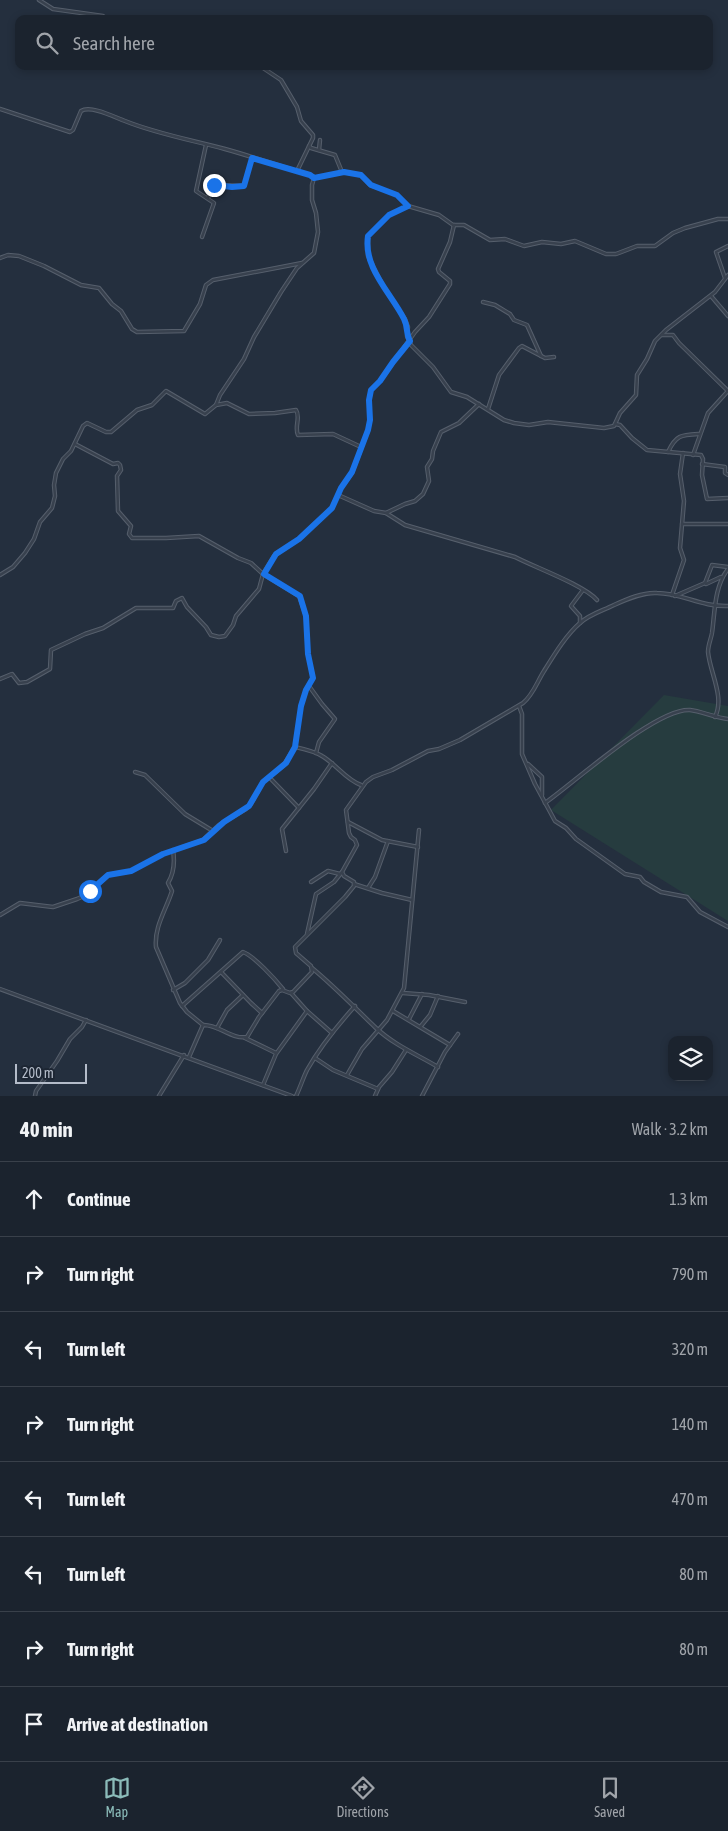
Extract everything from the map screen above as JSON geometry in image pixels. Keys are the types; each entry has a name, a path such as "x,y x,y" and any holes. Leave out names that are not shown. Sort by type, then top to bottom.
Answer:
{"street":[{"path":"40,0 53,9 96,15"},
{"path":"266,70 281,80 297,107 301,120 313,135 297,171"},
{"path":"0,109 69,132 73,130 80,112 87,109 108,114 165,134 297,171 314,178 342,172 361,175 371,185 397,195 408,206 439,215 454,225 464,225 490,240 505,240 524,246 542,242 561,244 575,242 602,254 613,254 637,246 655,246 673,233 685,228 718,219 728,219"},
{"path":"319,150 320,140"},
{"path":"202,237 214,203 196,190 206,144"},
{"path":"309,146 334,154 342,172"},
{"path":"208,198 213,185 244,186 252,158"},
{"path":"216,405 220,395 244,359 254,337 276,299 302,263 314,255 318,220 312,200 314,178"},
{"path":"408,206 389,215 368,236 367,253 383,286 404,319 410,341 417,352 433,367 451,392 479,404 508,422 523,425 548,422 604,428 612,427 616,424 620,413 636,395 637,376 654,343 681,318 711,296 727,277 716,254 718,250 728,246"},
{"path":"0,679 12,674 20,683 27,682 50,669 51,650 84,634 103,628 136,608 173,608 176,601 182,598 187,608 206,626 211,635 223,637 233,625 236,616 259,589 264,574 276,554 299,539 328,512 352,472 370,420 369,400 371,390 438,305 450,284 449,280 438,269 450,242 454,225"},
{"path":"0,258 8,255 19,256 44,266 81,285 100,288 112,304 121,311 132,329 137,332 184,331 200,304 206,285 213,280 302,263"},
{"path":"711,296 728,316"},
{"path":"482,302 495,305 505,310 514,320 527,324 541,356"},
{"path":"662,335 673,335 728,391 708,413 693,455"},
{"path":"488,410 499,375 516,350 522,346 541,356 554,357"},
{"path":"0,575 13,567 25,553 34,539 40,522 52,508 56,496 54,485 56,473 63,459 75,444 83,426 87,423 106,432 111,432 137,410 152,405 166,392 205,414 216,405 229,402 249,414 296,410 298,414 296,431 298,435 333,434 361,447"},
{"path":"386,514 415,501 423,494 429,481 427,467 432,459 433,451 441,432 459,422 479,404"},
{"path":"616,424 619,424 647,450 701,455 702,475 707,499 728,498"},
{"path":"668,452 675,439 699,434"},
{"path":"0,915 20,903 53,907 86,895 106,876 131,871 173,850 201,842 224,822 249,806 263,782 283,766 295,747 301,706 313,676 308,654 306,616 302,600 297,594 264,574 251,563 238,558 199,536 132,538 129,534 131,526 118,510 117,476 121,470 120,464 113,464 75,444"},
{"path":"674,595 684,560 680,548 684,500 680,474 683,454"},
{"path":"702,464 725,467 725,473 728,475"},
{"path":"338,494 374,511 386,514 405,525 515,557 583,590 597,600"},
{"path":"682,524 728,524"},
{"path":"704,584 712,565 728,568 722,577 714,606 708,651 718,696 716,717"},
{"path":"674,595 722,577"},
{"path":"580,622 580,616 571,606 583,590"},
{"path":"307,935 316,894 334,882 357,845 350,836 347,809 362,786 373,777 392,770 428,751 460,740 519,706 529,698 544,670 580,622 598,611 633,598 655,593 674,595 705,605 728,606"},
{"path":"309,685 334,719 319,742 316,753"},
{"path":"519,706 522,716 522,752 541,796 555,821 566,828 576,839 621,871 628,875 640,877 644,882 661,892 687,897 700,912 728,927"},
{"path":"545,803 609,753 661,719 691,710 728,719"},
{"path":"295,747 316,753 350,780 362,786"},
{"path":"526,763 537,771 542,778 541,796"},
{"path":"286,851 281,829 332,764"},
{"path":"135,772 145,775 184,812 214,832"},
{"path":"268,777 299,808"},
{"path":"348,822 365,832 388,841 418,846"},
{"path":"347,1075 362,1049 379,1030 403,993 419,830"},
{"path":"368,888 375,877 388,841"},
{"path":"173,850 173,874 168,883 172,891 159,921 155,937 157,952 173,990 182,1006 194,1019 203,1025 244,1038 276,1053"},
{"path":"311,882 328,870 341,873 354,884 412,900"},
{"path":"354,884 345,898 298,944 295,949 296,953 379,1030 438,1067"},
{"path":"173,990 185,983 208,960 220,940"},
{"path":"182,1006 244,952 260,965 284,990 291,993 306,1011 332,1033"},
{"path":"291,993 310,974 312,968"},
{"path":"220,971 262,1013"},
{"path":"0,989 292,1096"},
{"path":"244,1038 248,1036 253,1025 279,991 284,990"},
{"path":"403,993 438,996 465,1002"},
{"path":"409,1019 422,994"},
{"path":"217,1028 226,1010 243,995"},
{"path":"422,1026 430,1015 438,996"},
{"path":"296,1096 306,1072 315,1058 332,1033 355,1006"},
{"path":"393,1010 422,1026 450,1045"},
{"path":"263,1085 276,1053 306,1011"},
{"path":"35,1096 37,1089 58,1061 70,1039 86,1020"},
{"path":"189,1057 203,1025"},
{"path":"422,1096 458,1034"},
{"path":"375,1096 407,1049"},
{"path":"160,1096 184,1055"},
{"path":"315,1058 327,1067 378,1089"}],"green space":[{"path":"664,695 728,706 728,921 551,810"}],"route":[{"path":"90,891 108,875 131,871 163,854 204,840 224,822 246,809 253,801 264,780 283,766 290,756 297,739 298,718 303,699 313,678 308,654 306,616 300,596 264,574 276,554 299,539 332,508 341,488 352,472 368,430 371,390 410,341 407,335 407,325 383,286 367,253 368,236 389,215 396,210 408,206 397,195 368,184 361,175 344,172 314,178 272,162 252,158 244,186 214,185"}]}
